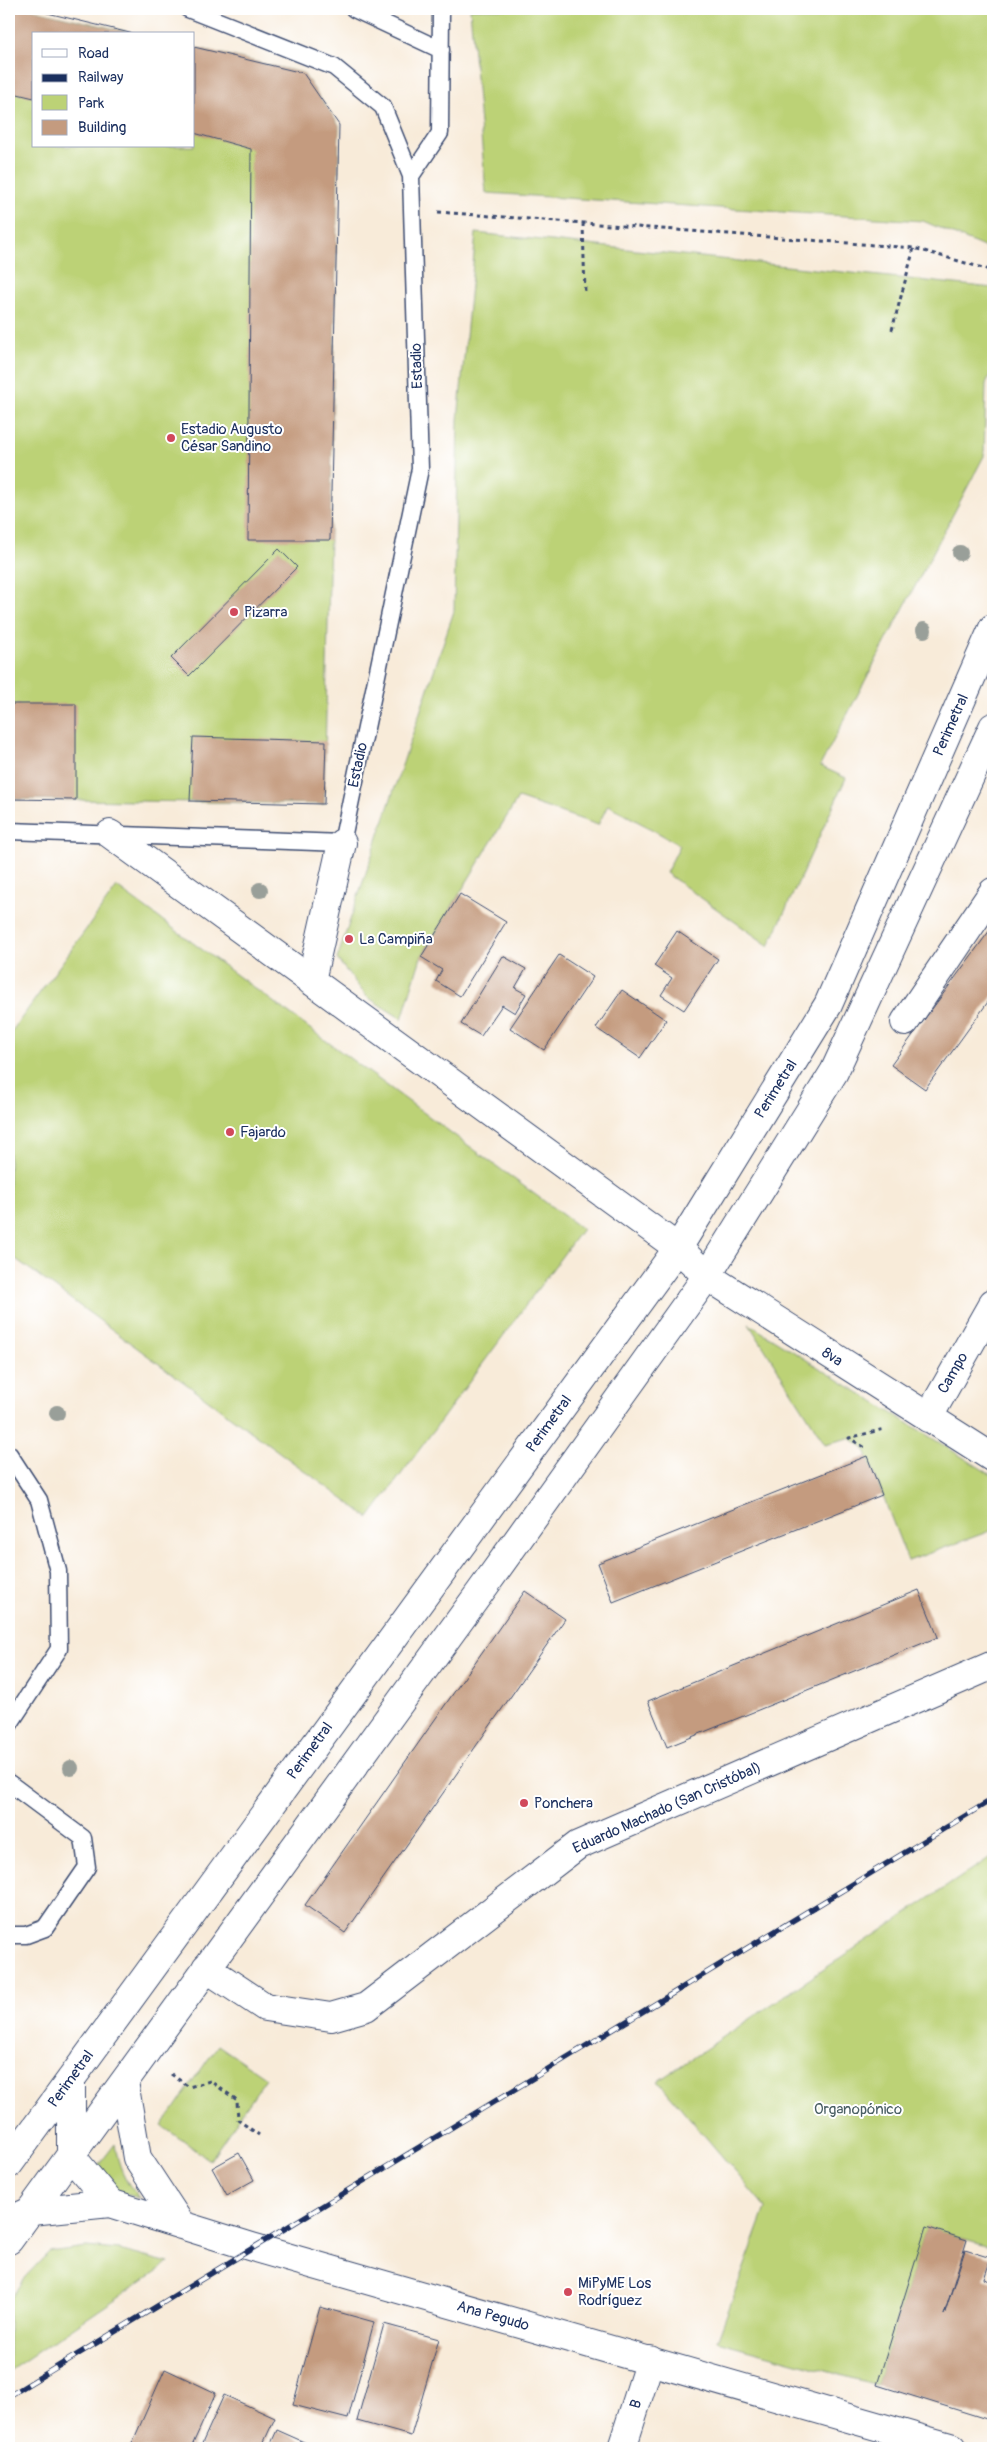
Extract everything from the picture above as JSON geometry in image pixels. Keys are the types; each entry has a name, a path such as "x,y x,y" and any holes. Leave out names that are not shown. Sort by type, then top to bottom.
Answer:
{"main road":[{"name":"Perimetral","path":"9,2164 678,1248 828,1005 993,628"},
{"path":"9,2240 20,2216 71,2156 707,1276 834,1072 993,727"},
{"name":"8va","path":"110,834 678,1248 707,1276 993,1458"},
{"name":"Estadio","path":"311,981 342,843"},
{"path":"905,1022 993,892"},
{"name":"Campo","path":"928,1418 993,1303"},
{"name":"Eduardo Machado (San Cristóbal)","path":"206,1968 265,2007 331,2017 366,2007 578,1845 993,1665"},
{"path":"71,2079 71,2156 110,2203"},
{"path":"124,2082 137,2158 181,2225"},
{"name":"Ana Pegudo","path":"20,2216 110,2203 650,2360 924,2444 953,2448"},
{"name":"B","path":"622,2448 650,2360"}],"lane":[{"name":"Estadio","path":"188,9 334,67 383,107 411,176 420,469 342,843"},
{"path":"354,9 441,50"},
{"path":"411,176 440,133 441,9"},
{"path":"9,831 342,843"},
{"path":"9,1454 39,1500 58,1571 59,1649 9,1724"},
{"path":"9,1783 83,1838 87,1867 45,1928 26,1935 9,1935"}],"path":[{"path":"412,210 914,248 993,271"},
{"path":"582,223 584,294"},
{"path":"892,330 914,248"},
{"path":"864,1447 849,1438 928,1418"},
{"path":"189,2087 210,2080 237,2100 238,2120 259,2135"}],"green space":[{"name":"Estadio Augusto César Sandino","path":"9,9 31,9 129,32 32,32 32,148 195,148 195,47 303,73 339,125 324,804 9,799"},
{"path":"470,9 993,9 993,251 923,221 486,193"},
{"path":"476,233 993,288 993,366 986,384 984,456 820,766 846,778 769,946 666,873 680,845 608,805 598,825 518,798 421,957 402,1019 367,997 337,959 454,611 458,420"},
{"name":"Fajardo","path":"117,887 582,1229 369,1518 9,1254 9,1035"},
{"path":"749,1324 993,1476 993,1530 908,1561 864,1447 849,1438 825,1444"},
{"name":"Organopónico","path":"992,1856 993,2247 926,2228 877,2385 717,2341 766,2208 658,2081"},
{"path":"218,2045 266,2078 210,2160 162,2126"},
{"path":"115,2144 123,2173 139,2198 112,2190 94,2171"},
{"path":"86,2247 119,2250 169,2263 9,2371 9,2301 25,2277 49,2252"}],"building":[{"path":"9,9 31,9 126,32 32,32 32,98 9,92"},
{"path":"195,47 303,73 339,125 330,540 248,540 251,149 195,133"},
{"name":"Pizarra","path":"279,549 297,567 189,676 171,658"},
{"path":"9,704 76,704 76,800 9,799"},
{"path":"193,737 326,741 324,804 190,801"},
{"path":"460,894 506,922 460,996 436,981 442,970 421,957"},
{"path":"993,926 993,995 925,1089 891,1065"},
{"path":"677,931 718,959 684,1010 661,995 672,978 654,966"},
{"path":"559,955 593,977 544,1050 510,1028"},
{"path":"503,956 526,969 515,988 526,994 515,1013 502,1005 481,1036 461,1024"},
{"path":"622,990 666,1020 640,1058 596,1028"},
{"path":"867,1456 882,1495 613,1602 598,1563"},
{"path":"919,1590 938,1637 667,1747 648,1701"},
{"path":"525,1591 565,1619 345,1933 305,1905"},
{"path":"239,2153 254,2180 227,2195 212,2168"},
{"path":"926,2227 967,2240 944,2315 965,2250 991,2258 984,2279 993,2282 993,2421 877,2385"},
{"path":"320,2307 374,2322 348,2419 293,2405"},
{"path":"384,2324 439,2339 411,2436 357,2421"},
{"path":"165,2369 216,2393 191,2448 130,2448"},
{"path":"224,2395 275,2418 261,2448 200,2448"},
{"path":"277,2430 313,2446 312,2448 269,2448"}],"railway":[{"path":"9,2396 993,1799"}],"place":[{"name":"Estadio Augusto César Sandino","path":"171,438"},
{"name":"Pizarra","path":"234,612"},
{"name":"La Campiña","path":"349,939"},
{"name":"Fajardo","path":"230,1132"},
{"name":"Ponchera","path":"524,1803"},
{"name":"MiPyME Los Rodríguez","path":"568,2292"}]}
